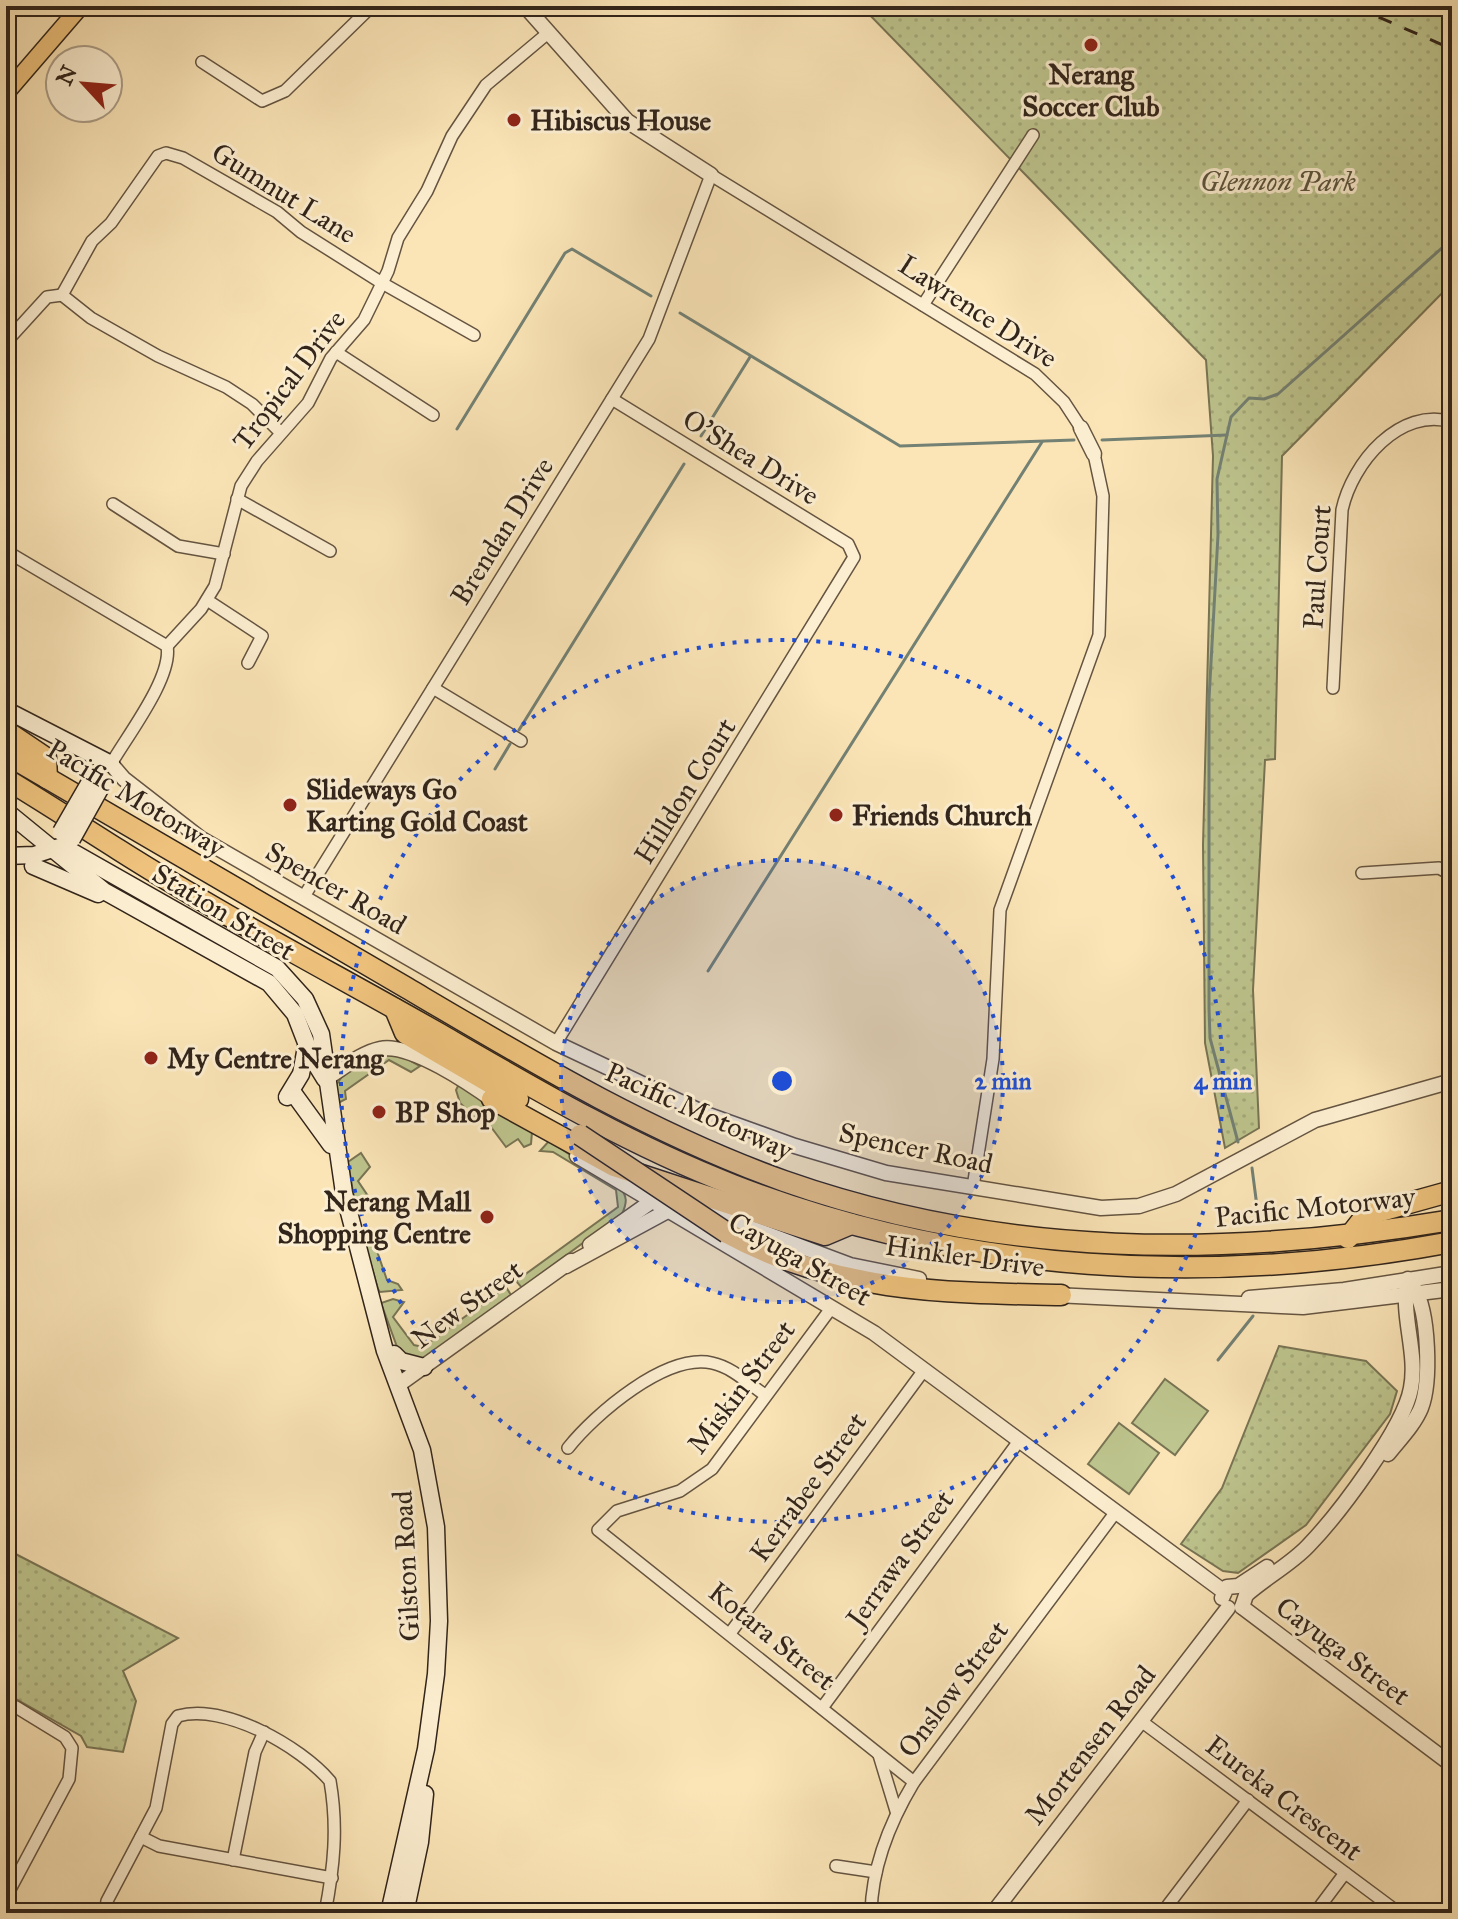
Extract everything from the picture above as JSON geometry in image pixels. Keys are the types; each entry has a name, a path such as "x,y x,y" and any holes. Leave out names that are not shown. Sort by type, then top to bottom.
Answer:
{"highway":[{"path":"6,731 46,758 47,778"},
{"name":"Pacific Motorway","path":"6,754 568,1082 666,1133 786,1181 938,1222 1074,1242 1208,1247 1348,1238 1452,1220"},
{"name":"Pacific Motorway","path":"6,779 210,904 629,1140 733,1185 851,1224 978,1251 1056,1262 1150,1269 1279,1266 1359,1258 1452,1242"},
{"path":"395,1009 405,1033 580,1135 727,1233 794,1263 879,1286 930,1292 1061,1295"},
{"path":"492,1099 577,1149 623,1169 825,1235 851,1224"},
{"path":"1348,1238 1366,1215 1452,1191"}],"main road":[{"path":"6,93 81,6"},
{"path":"6,710 111,764 60,846 33,866"},
{"path":"6,811 60,846"},
{"path":"6,857 22,844 26,826"},
{"path":"6,857 34,855 60,846"},
{"name":"Station Street","path":"60,846 94,884 269,983 295,1014 325,1079"},
{"name":"Station Street","path":"60,846 257,955 285,975 305,999 319,1027 326,1057 325,1079"},
{"path":"6,857 18,865 33,866 127,904"},
{"path":"306,1043 303,1070 290,1095 322,1128 338,1157"},
{"name":"Gilston Road","path":"325,1079 356,1241 382,1343 422,1450 436,1527 439,1621 420,1842 405,1913"},
{"name":"Gilston Road","path":"356,1241 394,1354 398,1385"},
{"path":"394,1354 401,1361 424,1367"},
{"name":"Gilston Road","path":"389,1913 426,1749"}],"street":[{"path":"202,62 262,101 285,91 372,6"},
{"name":"Lawrence Drive","path":"525,6 627,121 1035,374 1064,402 1094,454 1103,509 1099,635 1000,910 993,1059 973,1187"},
{"name":"Tropical Drive","path":"167,646 207,600 221,571 237,499 257,461 308,403 336,352 364,320 382,283 398,238 427,191 452,136 486,85 548,33"},
{"path":"923,305 1029,140"},
{"name":"Gumnut Lane","path":"62,295 92,241 111,223 158,156 166,153 183,158 277,212 301,232 382,283 474,335"},
{"name":"Brendan Drive","path":"303,898 661,316 711,175"},
{"path":"6,342 47,297 62,295 91,318 158,356 231,390 280,432"},
{"path":"336,352 433,415"},
{"name":"O'Shea Drive","path":"612,399 848,544 853,563"},
{"name":"Paul Court","path":"1333,688 1342,510 1350,484 1364,464 1401,426 1433,418 1452,422"},
{"path":"237,499 330,551"},
{"path":"113,504 178,546 224,554"},
{"path":"6,551 167,646 169,661 111,764"},
{"name":"Hilldon Court","path":"556,1043 853,563"},
{"path":"207,600 262,636 248,663"},
{"path":"433,688 521,741"},
{"name":"Spencer Road","path":"111,764 124,779 200,838 556,1043 663,1097 749,1131 886,1173 1101,1208 1139,1206 1176,1194 1273,1140 1345,1109 1452,1081"},
{"path":"1362,873 1439,868 1452,875"},
{"name":"Cayuga Street","path":"325,1079 375,1050 395,1049 440,1068 492,1099 650,1202 832,1307 924,1370 1223,1591 1222,1601 1239,1599 1452,1765"},
{"path":"626,1186 630,1196 629,1216"},
{"name":"Hinkler Drive","path":"650,1202 679,1198 708,1212 870,1270 1061,1295 1303,1307 1450,1290"},
{"name":"New Street","path":"398,1385 566,1266 650,1202"},
{"name":"Hinkler Drive","path":"665,1211 688,1208 708,1212"},
{"name":"New Street","path":"566,1266 665,1211"},
{"name":"Hinkler Drive","path":"1225,1302 1452,1273"},
{"name":"Mortensen Road","path":"1350,1496 1367,1481 1421,1408 1427,1366 1423,1322 1411,1295 1408,1279"},
{"path":"1423,1322 1434,1299 1450,1290"},
{"name":"Mortensen Road","path":"993,1913 1239,1599 1308,1546 1350,1496 1403,1418 1412,1377 1409,1332 1411,1295"},
{"path":"1378,1300 1388,1305 1409,1332"},
{"name":"Miskin Street","path":"598,1530 617,1511 680,1491 701,1479 722,1456 832,1307"},
{"path":"568,1448 582,1430 664,1368 685,1363 712,1363 765,1395"},
{"name":"Kerrabee Street","path":"731,1632 924,1370"},
{"name":"Jerrawa Street","path":"822,1708 1019,1441"},
{"name":"Onslow Street","path":"871,1913 876,1872 896,1811 914,1782 1115,1513"},
{"name":"Kotara Street","path":"598,1530 731,1632 914,1782"},
{"path":"6,1705 65,1737 72,1748 69,1779 6,1897"},
{"path":"105,1913 107,1901 156,1808 172,1724 178,1716 190,1712 229,1719 264,1732 330,1781 336,1819 332,1878 325,1913"},
{"name":"Eureka Crescent","path":"1141,1721 1399,1913"},
{"path":"233,1860 255,1752 264,1732"},
{"path":"878,1754 896,1811"},
{"path":"1162,1913 1248,1800"},
{"path":"141,1837 159,1846 332,1878"},
{"path":"836,1866 876,1872"},
{"path":"1315,1913 1345,1873"}],"green space":[{"name":"Glennon Park","path":"861,6 1452,6 1452,283 1282,456 1275,759 1265,760 1253,990 1259,1128 1225,1148 1205,1043 1203,845 1213,456 1206,360"},
{"path":"385,1054 400,1055 420,1066 411,1072 389,1060 345,1091 346,1099 338,1103 334,1091 342,1077 361,1063"},
{"path":"459,1084 532,1132 531,1144 524,1147 518,1139 506,1147 482,1115 477,1119 460,1103 456,1090"},
{"path":"549,1141 619,1187 626,1203 622,1214 522,1288 516,1281 618,1207 616,1190 553,1152 540,1151"},
{"path":"361,1153 370,1167 358,1181 368,1196 362,1203 354,1198 348,1162"},
{"path":"369,1228 387,1280 398,1284 402,1290 380,1292 378,1289 361,1230"},
{"path":"506,1287 511,1295 419,1360 400,1355 381,1303 393,1299 404,1302 393,1317 414,1345 423,1347"},
{"path":"1279,1346 1366,1361 1397,1391 1390,1414 1306,1525 1238,1573 1223,1571 1181,1544 1222,1488"},
{"path":"1165,1379 1208,1411 1175,1455 1132,1423"},
{"path":"1119,1423 1159,1453 1129,1494 1088,1464"},
{"path":"6,1549 178,1638 123,1671 136,1701 123,1752 87,1747 81,1736 9,1695"}],"waterway":[{"path":"1238,1142 1210,1038 1209,1008 1209,699 1218,535 1217,479 1231,417 1249,398 1264,399 1278,394 1452,239"},
{"path":"457,429 565,253 572,249 651,296"},
{"path":"680,313 900,446 1074,440"},
{"path":"701,436 750,357"},
{"path":"1102,440 1227,435"},
{"path":"708,971 1042,442"},
{"path":"519,730 684,464"},
{"path":"495,769 510,744"},
{"path":"1252,1168 1259,1222"},
{"path":"1218,1360 1253,1316"}],"railway":[{"path":"1353,6 1452,49"}],"place":[{"name":"Nerang Soccer Club","path":"1091,45"},
{"name":"Hibiscus House","path":"514,120"},
{"name":"Slideways Go Karting Gold Coast","path":"290,805"},
{"name":"Friends Church","path":"836,815"},
{"name":"My Centre Nerang","path":"151,1058"},
{"name":"BP Shop","path":"379,1112"},
{"name":"Nerang Mall Shopping Centre","path":"487,1217"}]}
